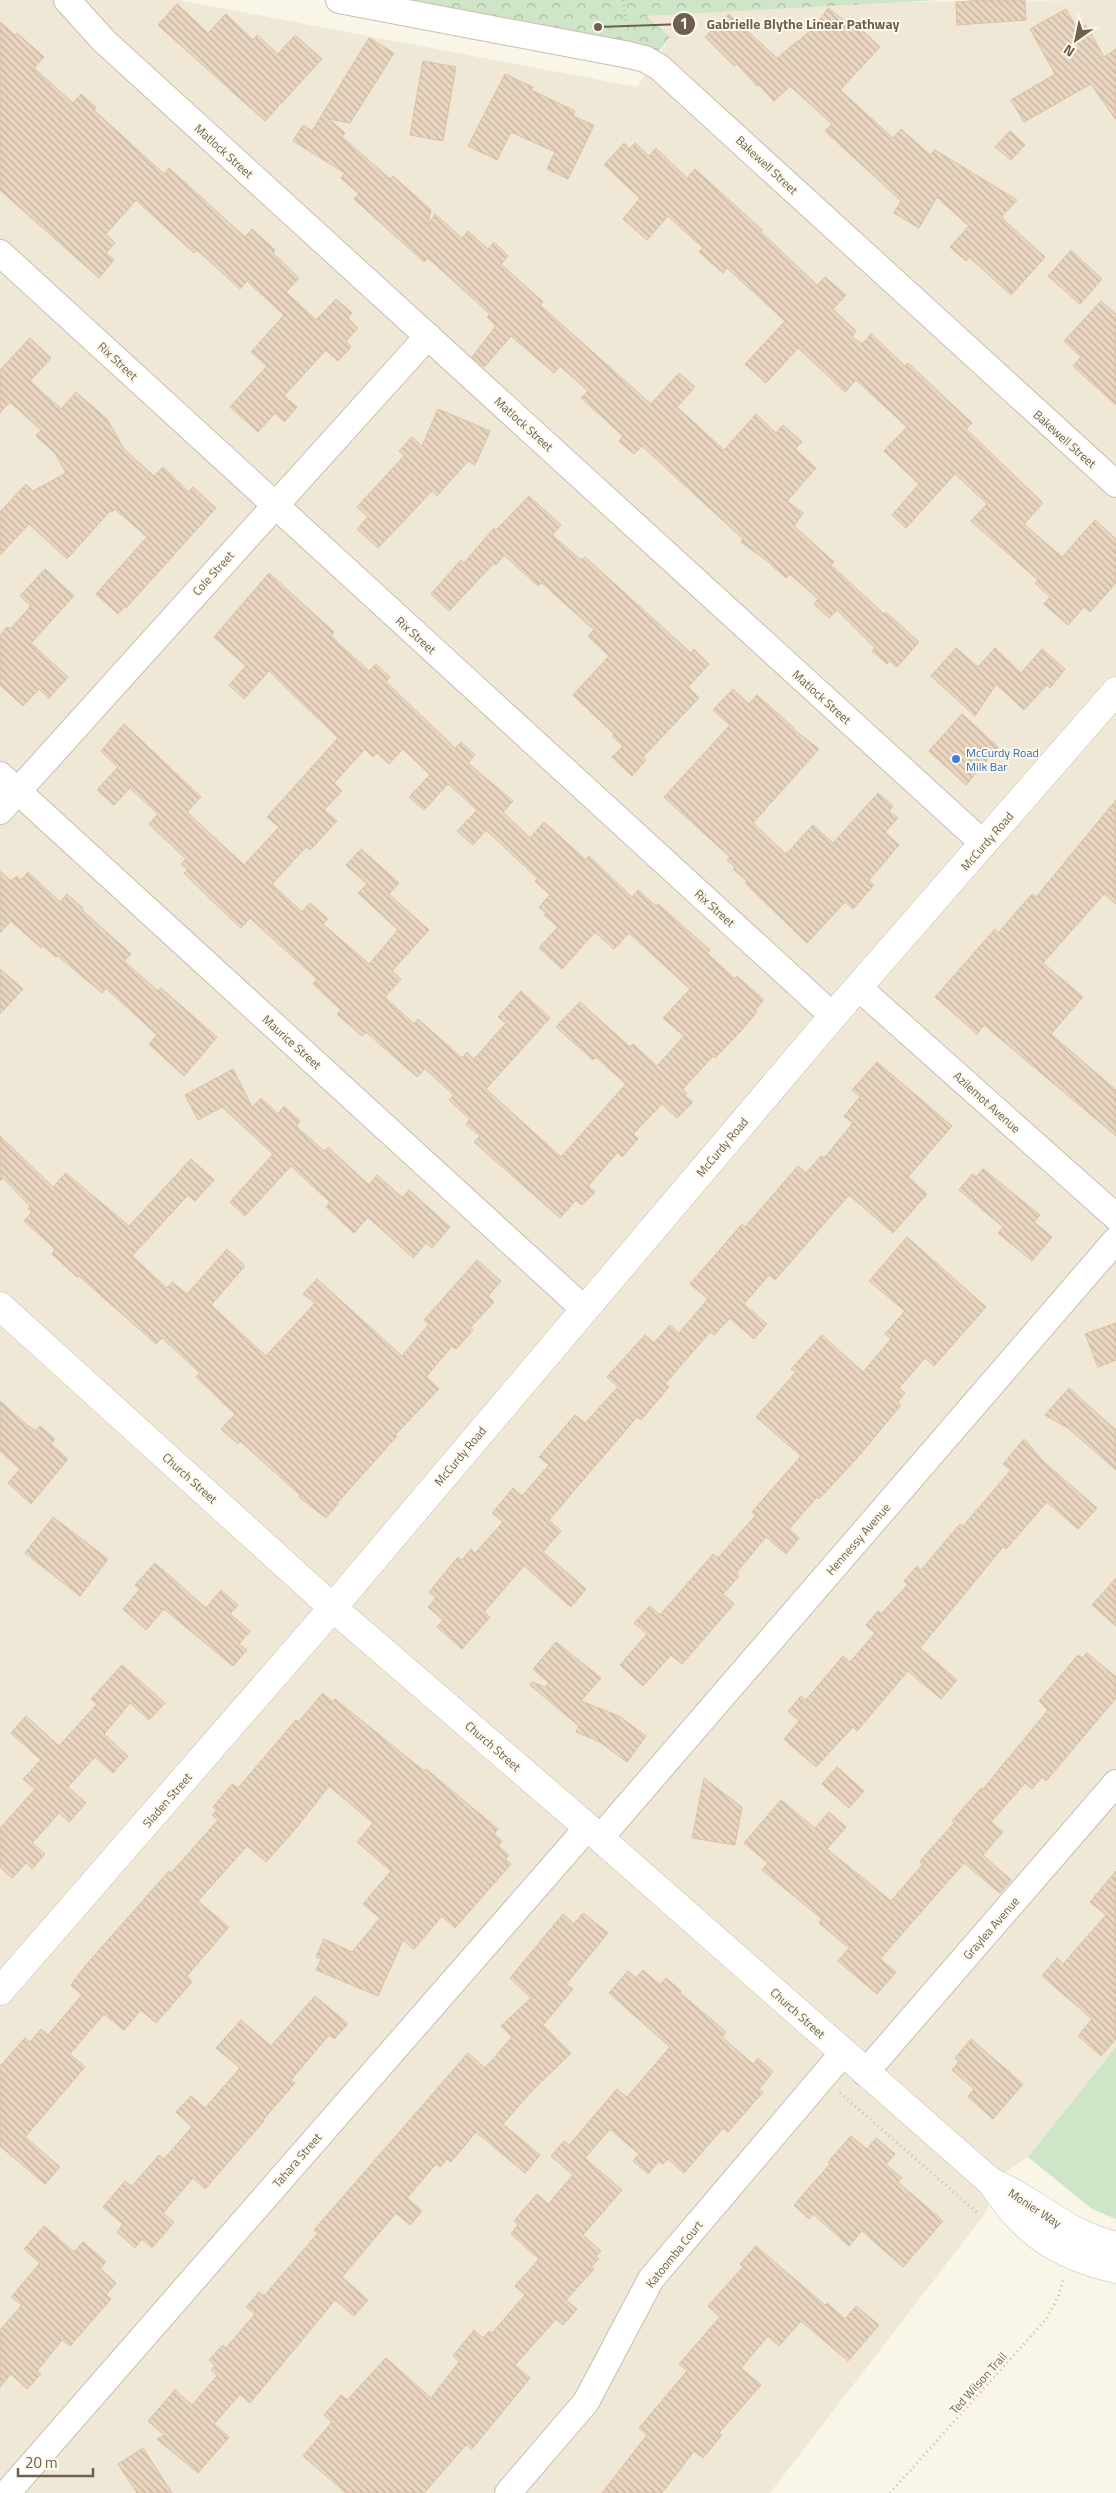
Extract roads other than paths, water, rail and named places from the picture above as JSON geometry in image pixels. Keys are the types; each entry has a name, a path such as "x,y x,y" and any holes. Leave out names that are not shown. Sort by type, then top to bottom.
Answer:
{"street":[{"name":"Matlock Street","path":"67,0 83,20 112,48 984,844"},
{"name":"Bakewell Street","path":"339,0 629,55 659,67 1116,484"},
{"name":"Rix Street","path":"0,253 833,1016"},
{"name":"Cole Street","path":"0,811 9,783 275,504 428,336"},
{"name":"McCurdy Road","path":"333,1608 584,1308 833,1016 1116,691"},
{"name":"Maurice Street","path":"9,783 584,1308"},
{"name":"Azilemot Avenue","path":"858,987 1116,1216"},
{"name":"Hennessy Avenue","path":"594,1832 1116,1240"},
{"name":"Church Street","path":"0,1306 333,1608 594,1832 865,2073 991,2182"},
{"name":"Sladen Street","path":"0,1991 333,1608"},
{"name":"Graylea Avenue","path":"865,2073 1116,1783"},
{"name":"Tahara Street","path":"7,2493 594,1832"},
{"name":"Katoomba Court","path":"508,2493 586,2402 651,2279 843,2053"},
{"name":"Monier Way","path":"991,2182 1016,2194 1072,2231 1116,2246"},
{"name":"Monier Way","path":"991,2182 1006,2206 1034,2234 1070,2255 1116,2269"}],"place":[{"name":"Gabrielle Blythe Linear Pathway","path":"598,27"},
{"name":"McCurdy Road Milk Bar","path":"956,759"}]}
